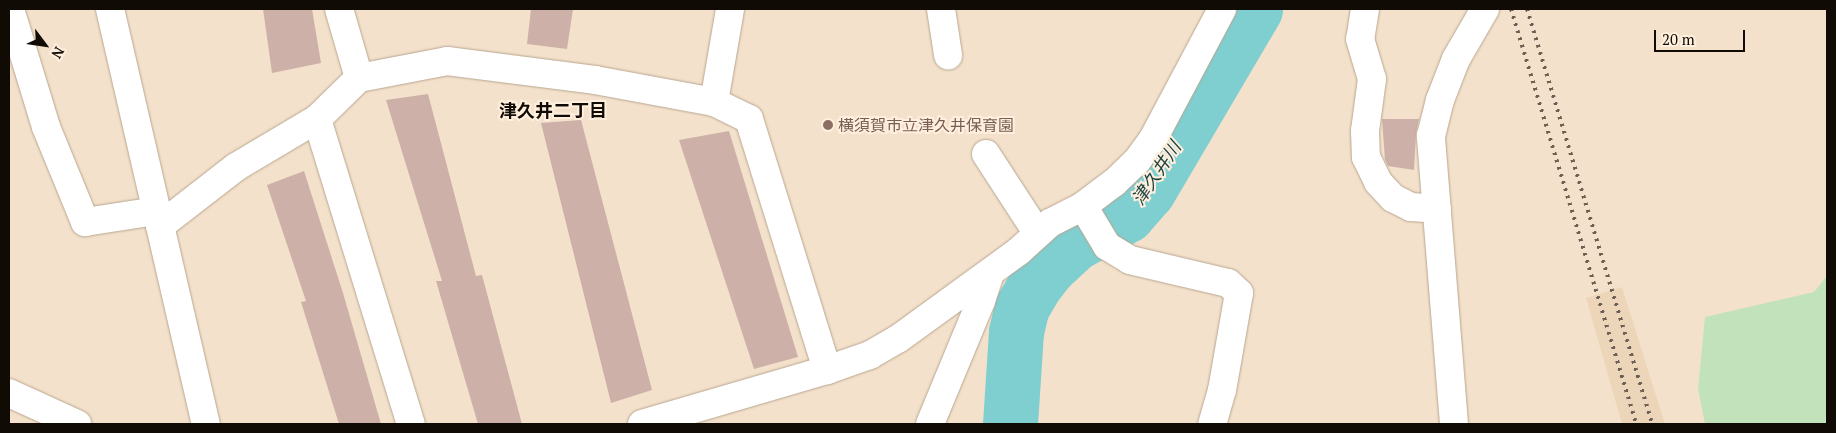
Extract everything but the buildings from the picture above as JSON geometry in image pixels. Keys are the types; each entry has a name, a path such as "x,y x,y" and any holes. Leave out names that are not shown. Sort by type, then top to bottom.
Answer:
{"street":[{"path":"10,9 14,44 85,222 158,219 236,167 317,119 359,78 447,61 595,80 714,102 749,120 827,370"},
{"path":"110,9 206,424"},
{"path":"339,9 359,78"},
{"path":"714,102 730,9"},
{"path":"941,9 948,55"},
{"path":"642,424 827,370 870,355 898,339 990,273 1050,223 1086,211 1138,161 1153,139 1222,9"},
{"path":"1364,9 1360,39 1372,80 1365,131 1366,157 1378,182 1394,198 1411,207 1437,209"},
{"path":"1454,424 1431,136 1440,100 1456,59 1484,9"},
{"path":"317,119 411,424"},
{"path":"986,154 1038,234"},
{"path":"1086,211 1108,246 1130,260 1228,283 1239,293 1222,390 1212,424"},
{"path":"930,424 981,301 990,273"},
{"path":"9,393 77,424"}],"shaded area":[{"path":"1622,287 1665,424 1622,424 1586,298"}],"green space":[{"path":"1827,276 1827,424 1705,424 1698,389 1705,317 1814,292"}],"waterway":[{"name":"津久井川","path":"1010,424 1016,332 1022,307 1034,286 1048,268 1075,243 1127,215 1148,191 1255,9"}],"railway":[{"path":"1511,9 1636,424"},
{"path":"1527,9 1652,424"}],"place":[{"name":"横須賀市立津久井保育園","path":"828,125"}],"district":[{"name":"津久井二丁目","path":"553,110"}]}
